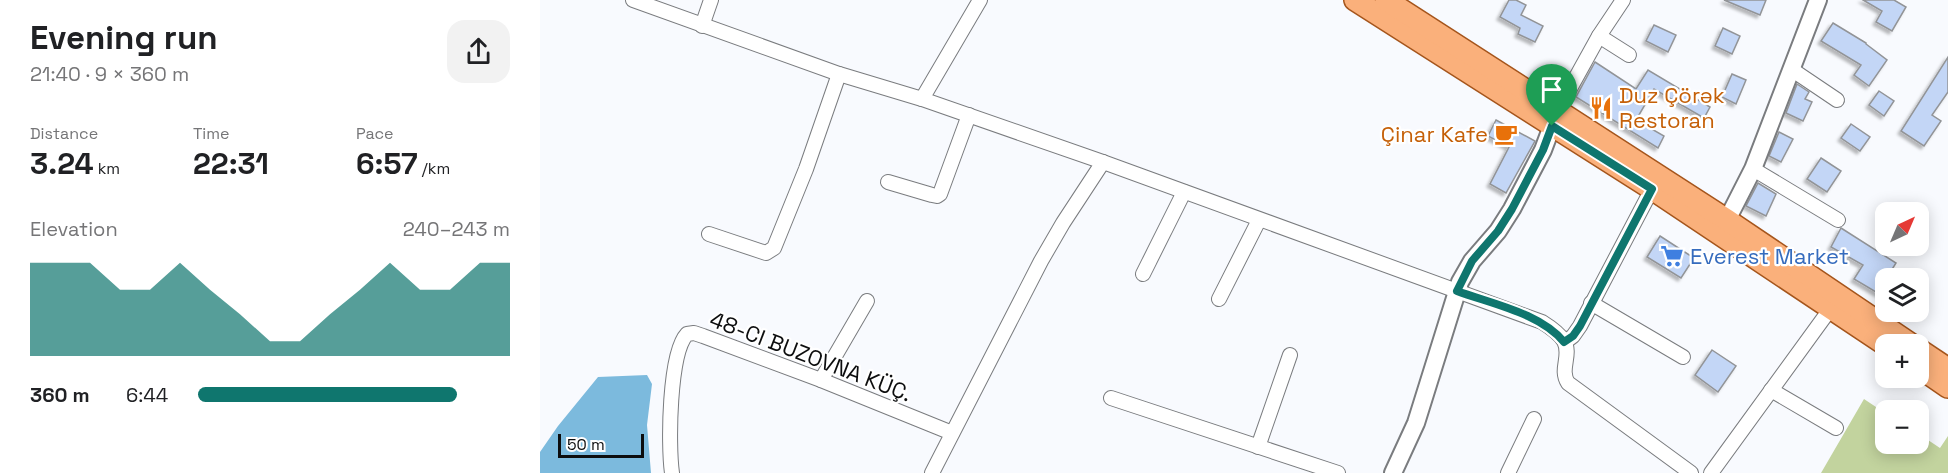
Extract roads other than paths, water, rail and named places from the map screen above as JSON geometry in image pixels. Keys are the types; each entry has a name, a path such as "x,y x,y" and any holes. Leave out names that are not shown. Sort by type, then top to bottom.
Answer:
{"main road":[{"path":"1355,0 1526,109 1555,118 1727,219 1896,334"},
{"path":"1386,0 1652,189 1875,338"},
{"path":"1929,355 1946,365"},
{"path":"1929,374 1948,387"}],"street":[{"path":"633,0 839,74 922,99 1103,162 1542,322 1555,331 1564,342 1566,358 1563,370 1568,383 1692,473"},
{"path":"702,26 711,0"},
{"path":"922,99 980,0"},
{"path":"1393,473 1416,423 1457,291 1472,261 1498,231 1512,209 1543,150 1555,118 1599,36 1623,0"},
{"path":"1727,219 1753,169 1818,0"},
{"path":"1599,36 1629,55"},
{"path":"1791,69 1837,100"},
{"path":"709,234 766,253 774,248 806,169 839,74"},
{"path":"888,182 932,195 940,194 969,115"},
{"path":"932,473 1041,261 1103,162"},
{"path":"1753,169 1838,220"},
{"path":"1564,342 1573,336 1652,189"},
{"path":"1143,274 1184,192"},
{"path":"1219,299 1259,220"},
{"path":"821,380 867,301"},
{"path":"1591,303 1683,357"},
{"path":"1711,473 1831,308"},
{"name":"48-CI BUZOVNA KÜÇ.","path":"672,473 670,408 681,344 687,334 703,336 821,380 952,433"},
{"path":"1258,447 1290,355"},
{"path":"1771,390 1836,428"},
{"path":"1111,398 1338,473"},
{"path":"1508,473 1534,419"}],"water":[{"path":"647,375 652,384 647,425 651,473 540,473 540,452 598,377"}],"place":[{"name":"Duz Çörək Restoran","path":"1601,108"},
{"name":"Çinar Kafe","path":"1506,134"},
{"name":"Everest Market","path":"1672,256"}]}
